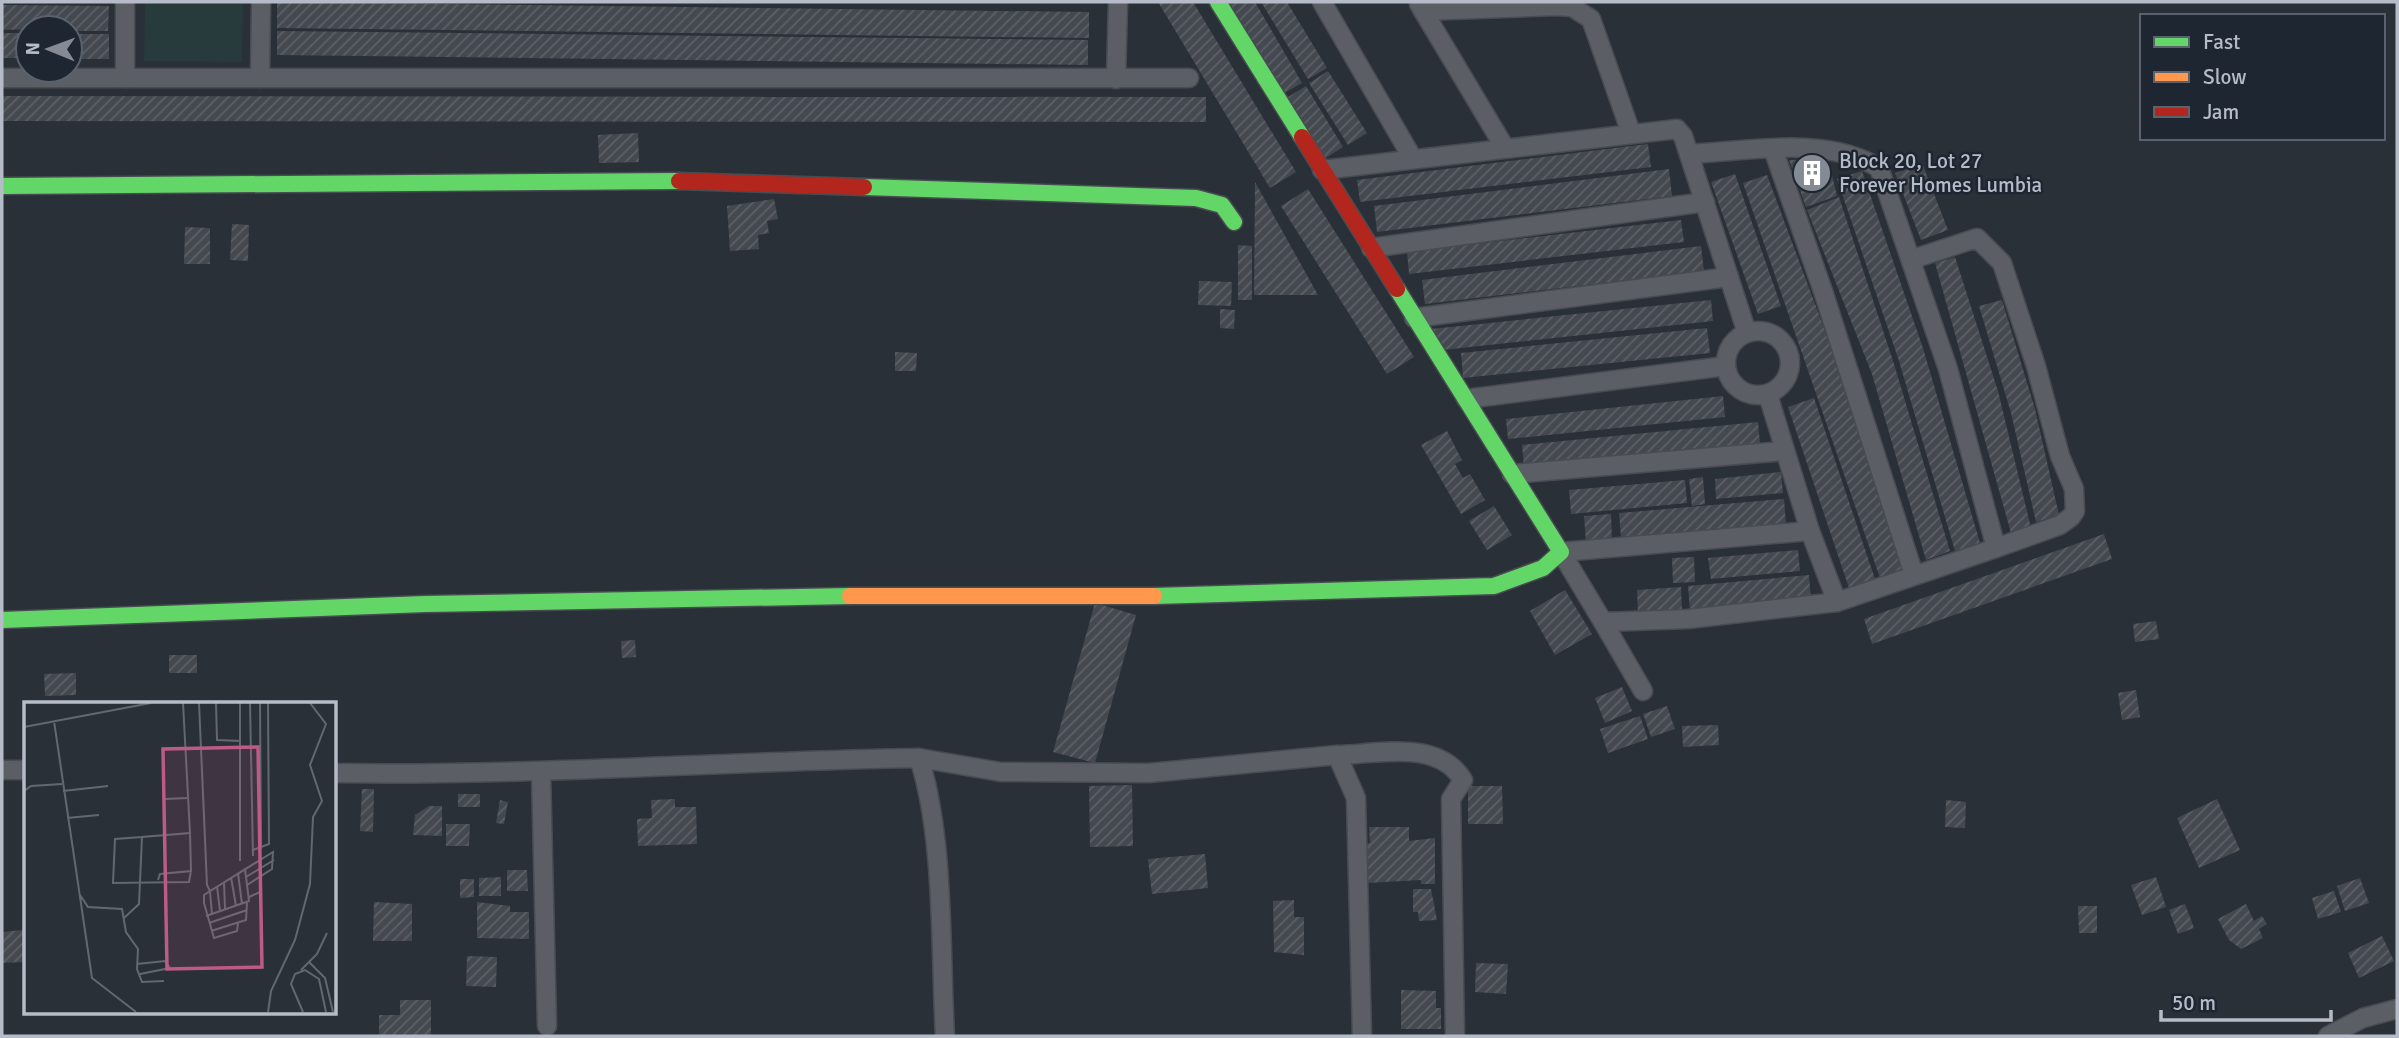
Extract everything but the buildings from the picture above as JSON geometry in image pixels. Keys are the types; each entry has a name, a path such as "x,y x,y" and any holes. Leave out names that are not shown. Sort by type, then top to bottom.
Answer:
{"street":[{"path":"125,2 125,78"},
{"path":"260,78 261,2"},
{"path":"1116,79 1118,2"},
{"path":"1218,2 1561,552 1643,691"},
{"path":"1322,2 1413,159"},
{"path":"1420,6 1505,148"},
{"path":"1420,6 1556,6 1583,11 1591,19 1631,133"},
{"path":"2,78 1189,78"},
{"path":"1321,170 1631,133 1677,130 1683,136 1747,333"},
{"path":"1689,154 1773,149 1845,154 1862,157 1879,168 1913,259 1948,369 1996,548"},
{"path":"1773,149 1824,292 1914,575"},
{"path":"2,186 672,181 1196,198 1222,205 1234,222"},
{"path":"1371,248 1705,202"},
{"path":"1603,622 1688,619 1837,602 2060,525 2071,517 2075,512 2074,489 2060,456 2036,366 2003,263 1977,238 1913,259"},
{"path":"1414,318 1729,277"},
{"path":"1762,331 1776,336 1788,353 1788,375 1780,387 1768,395 1754,396 1740,390 1731,380 1726,366 1731,346 1747,333 1762,331"},
{"path":"1466,399 1726,366"},
{"path":"1768,395 1810,531 1837,602"},
{"path":"1512,474 1784,451"},
{"path":"2,620 425,604 971,594 1169,596 1494,586 1543,568 1561,552 1810,531"},
{"path":"336,773 541,773 773,761 919,758 1000,772 1149,773 1337,755 1432,754 1455,767 1464,780 1451,799 1455,1036"},
{"path":"1337,755 1356,798 1362,1036"},
{"path":"919,758 930,792 934,828 945,1036"},
{"path":"2,770 24,770"},
{"path":"541,773 547,1026"},
{"path":"2328,1036 2363,1018 2397,1009"}],"shaded area":[{"path":"145,2 243,3 242,62 144,61"}],"traffic: fast":[{"path":"1218,2 1302,137"},
{"path":"2,186 679,181"},
{"path":"864,187 1196,198 1222,205 1234,222"},
{"path":"1154,596 1494,586 1543,568 1561,552 1397,289"},
{"path":"2,620 425,604 850,596"}],"traffic: slow":[{"path":"850,596 1154,596"}],"traffic: jam":[{"path":"1302,137 1397,289"},
{"path":"679,181 864,187"}],"place":[{"name":"Block 20, Lot 27 Forever Homes Lumbia","path":"1812,173"}]}
